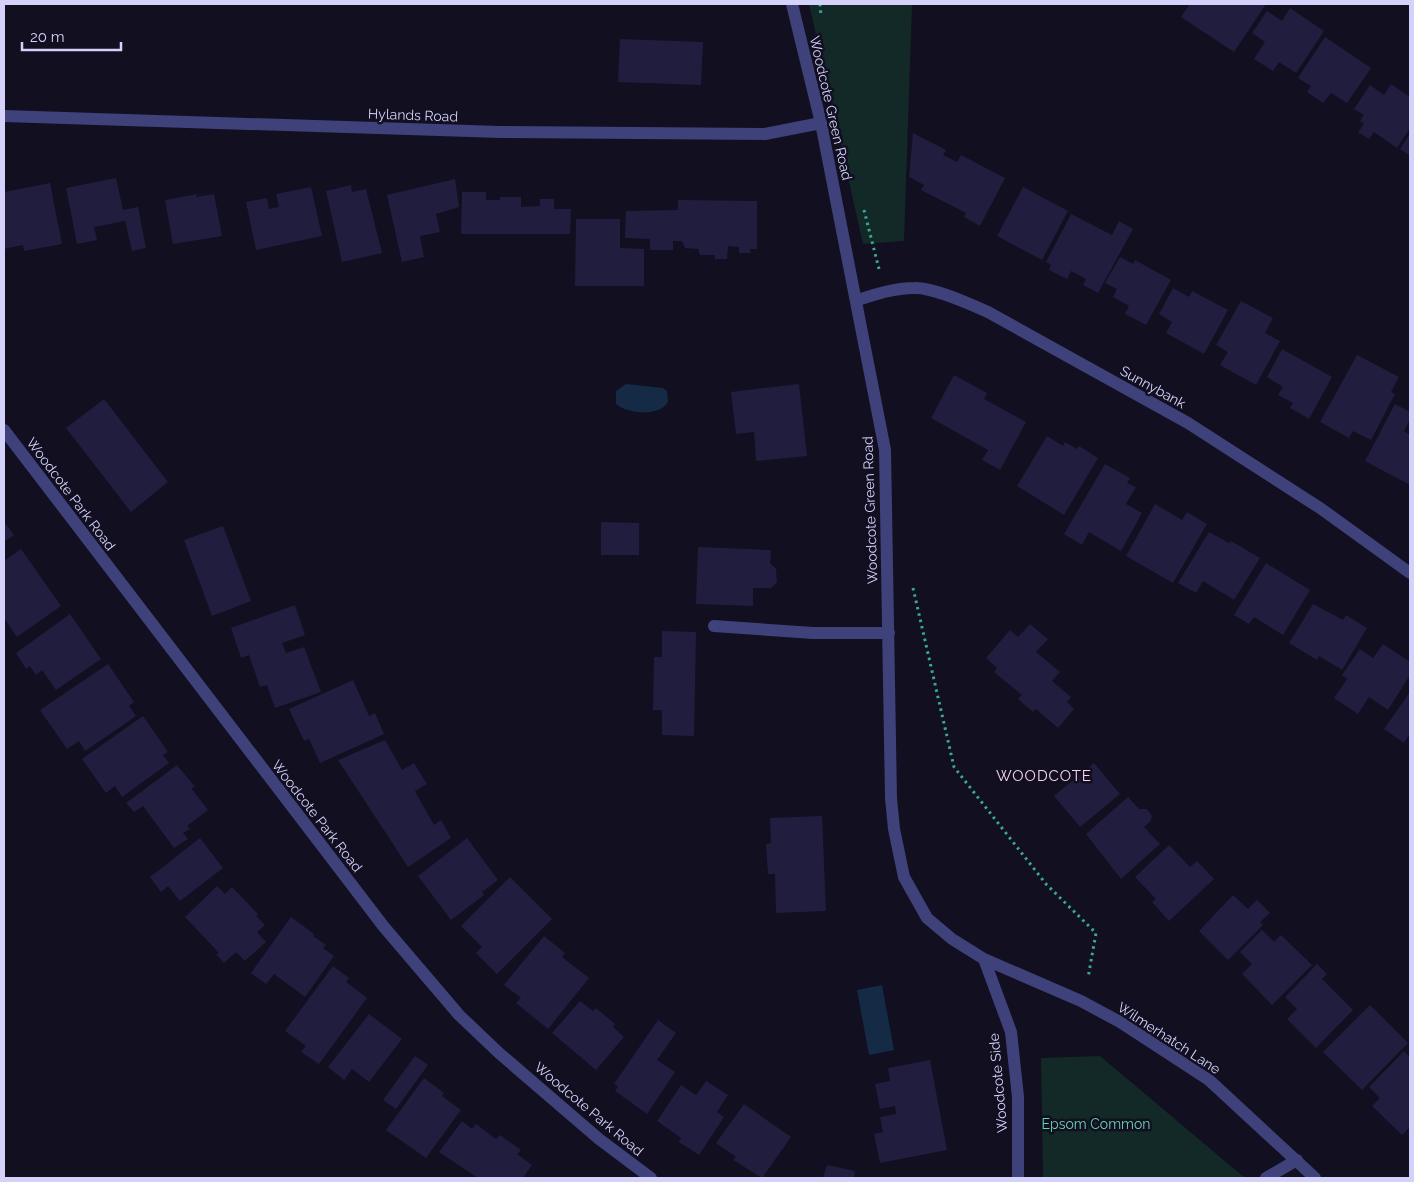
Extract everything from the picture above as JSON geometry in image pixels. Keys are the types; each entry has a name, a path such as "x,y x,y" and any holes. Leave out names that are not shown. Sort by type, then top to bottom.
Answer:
{"street":[{"name":"Woodcote Green Road","path":"792,4 821,123 858,300 885,450 891,798 904,877 927,918 952,939 984,959"},
{"name":"Hylands Road","path":"4,116 500,132 765,134 821,123"},
{"name":"Sunnybank","path":"858,300 884,292 916,287 959,299 988,312 1188,423 1320,508 1410,573"},
{"name":"Woodcote Park Road","path":"4,430 384,927 459,1015 499,1053 599,1139 650,1178"},
{"path":"714,626 813,633 888,634"},
{"name":"Wilmerhatch Lane","path":"984,959 1081,1001 1120,1022 1209,1080 1315,1178"},
{"name":"Woodcote Side","path":"984,959 1011,1032 1018,1098 1018,1178"},
{"path":"1266,1178 1297,1160"}],"path":[{"path":"912,584 954,767 1046,884 1096,933 1086,987 1081,1001"}],"green space":[{"path":"809,4 912,4 904,241 863,244"},
{"name":"Epsom Common","path":"1100,1056 1245,1178 1043,1178 1041,1058"}],"water":[{"path":"626,384 663,388 667,391 668,402 664,407 651,412 635,412 621,407 616,404 616,391"},
{"path":"882,985 894,1050 869,1055 857,990"}],"building":[{"path":"1190,4 1266,4 1234,52 1181,17"},
{"path":"1290,8 1324,31 1296,73 1279,62 1273,71 1254,59 1265,42 1252,33 1267,11 1282,21"},
{"path":"1325,37 1371,68 1347,103 1331,93 1323,103 1307,92 1311,86 1298,78"},
{"path":"620,39 703,42 701,85 618,82"},
{"path":"1391,84 1410,97 1410,128 1397,148 1374,132 1369,139 1358,132 1364,124 1360,121 1364,115 1354,109 1370,85 1384,95"},
{"path":"913,133 946,150 943,155 957,162 961,155 1005,178 980,226 964,217 966,213 921,190 924,185 909,177"},
{"path":"1410,134 1410,156 1400,149"},
{"path":"116,178 123,210 138,207 146,248 132,251 125,221 94,227 97,240 77,244 66,188"},
{"path":"455,179 459,207 436,214 440,232 420,236 424,257 402,262 387,195"},
{"path":"50,183 62,244 24,251 23,245 4,249 4,192"},
{"path":"351,185 352,192 366,189 382,253 342,262 326,191"},
{"path":"311,187 322,236 256,250 246,202 267,198 269,209 279,207 276,194"},
{"path":"1023,187 1068,211 1042,260 997,236"},
{"path":"462,192 486,192 486,200 500,200 500,197 521,197 521,207 540,206 540,199 554,199 554,209 571,209 570,234 461,234"},
{"path":"197,194 196,197 214,194 222,236 173,244 165,200"},
{"path":"678,200 757,201 757,249 750,249 751,253 739,253 739,247 728,246 727,259 715,259 715,255 700,255 698,249 685,248 682,241 673,241 673,250 650,250 650,239 625,238 626,211 678,210"},
{"path":"1071,214 1112,235 1119,221 1133,229 1098,293 1083,285 1086,279 1071,271 1067,279 1049,270 1051,265 1046,262"},
{"path":"576,219 620,219 620,248 644,249 644,286 575,286"},
{"path":"1120,257 1133,264 1135,260 1171,280 1146,325 1125,314 1129,306 1113,297 1117,289 1105,283"},
{"path":"1173,288 1189,297 1192,291 1228,310 1204,354 1166,333 1172,322 1159,314"},
{"path":"1241,301 1273,318 1265,333 1280,341 1256,385 1220,365 1228,352 1216,345"},
{"path":"1282,349 1332,377 1309,419 1290,408 1293,403 1278,395 1283,387 1267,377"},
{"path":"1357,355 1399,377 1391,392 1395,394 1371,440 1353,431 1349,438 1320,422"},
{"path":"954,375 987,393 984,399 1026,422 1000,470 982,460 988,450 931,418"},
{"path":"799,384 807,456 756,461 754,432 736,434 731,392"},
{"path":"104,399 168,482 131,512 66,428"},
{"path":"1395,404 1410,412 1410,419 1404,431 1410,435 1410,485 1365,461"},
{"path":"1047,436 1063,446 1065,442 1077,449 1079,446 1098,458 1064,515 1017,486"},
{"path":"1105,464 1130,478 1127,483 1136,487 1126,504 1142,513 1121,551 1089,532 1082,545 1064,534"},
{"path":"1155,504 1182,520 1187,512 1207,524 1173,583 1126,556"},
{"path":"4,522 14,535 4,542"},
{"path":"601,522 639,523 639,555 601,555"},
{"path":"223,526 251,601 212,616 184,540"},
{"path":"1209,532 1229,543 1231,541 1260,558 1234,600 1203,581 1196,593 1178,583"},
{"path":"698,547 771,550 770,563 776,569 777,582 771,588 753,588 753,606 696,604"},
{"path":"21,549 61,606 17,637 4,618 4,561"},
{"path":"1266,563 1310,590 1283,635 1254,617 1249,624 1234,615"},
{"path":"1313,604 1343,620 1346,615 1367,628 1342,670 1319,656 1317,660 1289,643"},
{"path":"295,605 305,635 282,643 286,653 304,647 321,692 275,708 267,685 260,687 249,655 241,658 231,628"},
{"path":"70,614 101,659 56,690 42,670 36,675 30,666 26,669 16,653"},
{"path":"1030,624 1048,639 1036,652 1060,672 1052,681 1071,697 1067,702 1074,709 1058,728 1036,709 1033,712 1018,699 1022,695 994,672 997,668 986,658 1010,630 1018,637"},
{"path":"662,631 696,632 694,736 662,735 662,710 653,710 654,657 662,657"},
{"path":"1383,644 1410,662 1410,675 1388,710 1369,697 1358,714 1334,698 1347,679 1342,675 1360,649 1373,658"},
{"path":"108,664 134,702 129,706 136,716 85,751 79,741 67,749 40,710"},
{"path":"353,680 369,716 375,713 384,734 320,763 309,739 304,741 289,709"},
{"path":"1410,692 1410,733 1404,743 1384,729"},
{"path":"143,716 168,752 163,755 169,763 122,797 115,786 106,793 82,759"},
{"path":"385,740 402,770 414,763 427,784 415,791 434,825 441,820 451,838 408,867 338,760"},
{"path":"1094,763 1120,794 1080,827 1054,796"},
{"path":"177,765 195,787 191,788 208,810 187,826 190,829 183,833 188,839 174,848 143,806 134,812 126,803"},
{"path":"1128,797 1139,809 1147,809 1152,816 1150,822 1144,827 1160,844 1121,879 1086,834"},
{"path":"822,816 826,911 776,913 775,874 768,874 766,844 771,843 770,818"},
{"path":"200,838 223,868 180,901 168,886 161,892 150,877"},
{"path":"467,838 498,880 482,892 484,895 451,920 418,876"},
{"path":"1169,845 1190,867 1197,861 1214,879 1169,921 1152,902 1156,899 1135,877"},
{"path":"510,877 552,919 497,974 476,953 482,947 461,926"},
{"path":"217,886 225,894 232,887 258,914 256,916 265,925 257,932 266,942 245,961 236,952 224,963 216,954 219,953 185,917"},
{"path":"1233,895 1248,909 1257,900 1270,913 1260,922 1263,925 1228,960 1199,931"},
{"path":"291,917 314,934 313,936 326,945 323,948 334,956 305,997 274,974 266,984 251,973"},
{"path":"1262,930 1274,942 1281,935 1312,965 1272,1005 1242,974 1252,964 1240,952"},
{"path":"544,936 565,953 562,957 589,978 548,1029 516,1003 521,998 504,985"},
{"path":"1317,964 1327,974 1322,979 1353,1010 1316,1048 1287,1019 1297,1009 1285,997"},
{"path":"333,966 349,978 346,982 367,998 319,1064 301,1052 306,1046 285,1031"},
{"path":"580,1001 593,1011 596,1008 615,1024 613,1027 624,1037 596,1070 552,1033"},
{"path":"1370,1005 1408,1043 1362,1090 1323,1052"},
{"path":"369,1014 402,1039 369,1082 352,1069 344,1080 328,1067"},
{"path":"658,1020 676,1033 657,1060 675,1072 647,1114 615,1091 618,1086 614,1084"},
{"path":"1404,1051 1410,1058 1410,1127 1402,1135 1372,1106 1380,1098 1369,1087"},
{"path":"415,1056 428,1065 396,1109 383,1100"},
{"path":"930,1060 947,1150 880,1163 874,1134 883,1132 880,1117 896,1114 895,1106 880,1109 875,1084 890,1081 888,1068"},
{"path":"424,1078 444,1093 442,1096 461,1110 426,1158 386,1130"},
{"path":"706,1081 728,1095 717,1112 724,1117 699,1155 679,1142 681,1138 657,1121 681,1085 696,1095"},
{"path":"744,1104 791,1137 762,1178 733,1160 736,1157 716,1143"},
{"path":"462,1121 472,1129 476,1124 496,1139 500,1135 521,1150 517,1154 532,1165 523,1178 478,1178 439,1152"},
{"path":"827,1165 855,1171 854,1178 823,1178"}],"district":[{"name":"WOODCOTE","path":"1044,776"}]}
